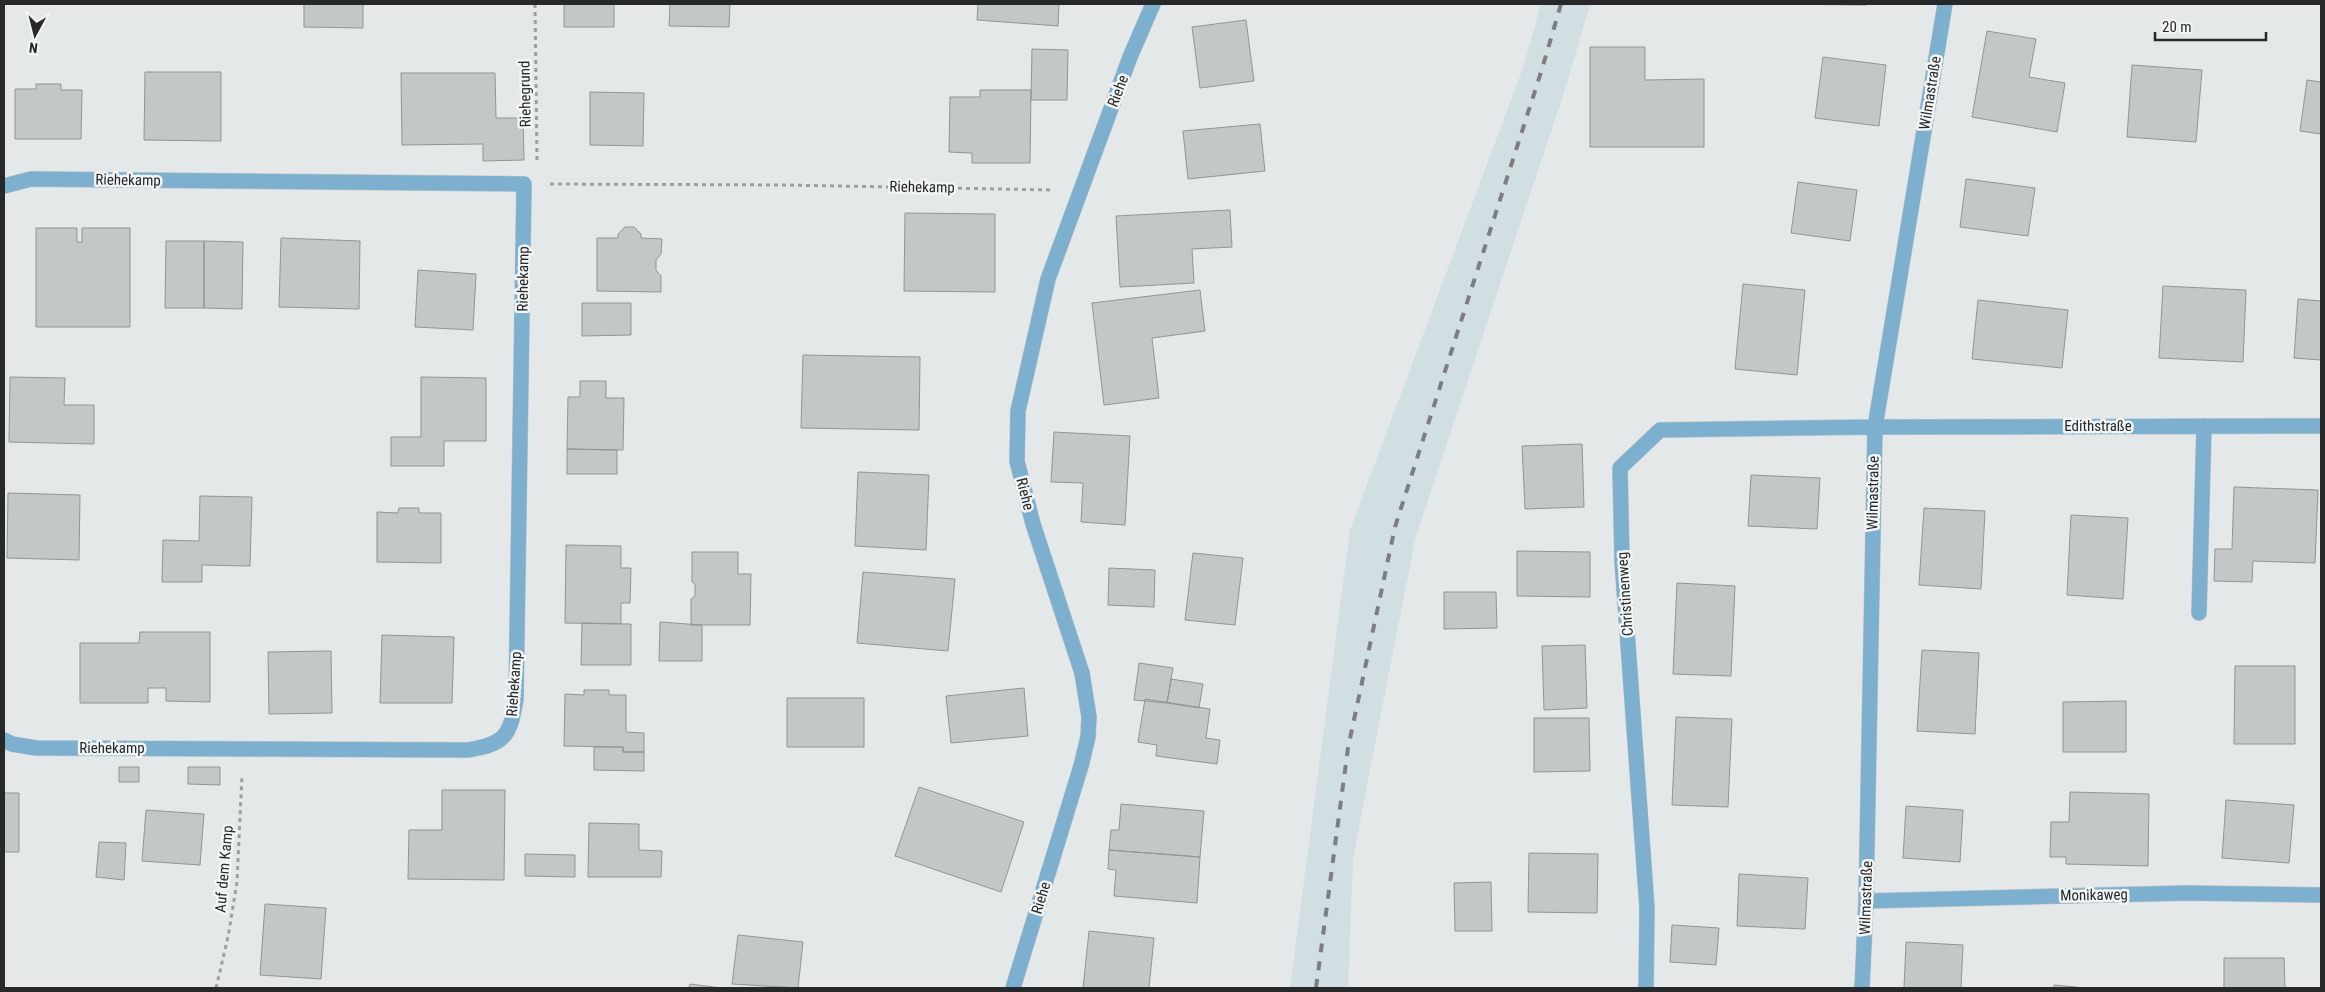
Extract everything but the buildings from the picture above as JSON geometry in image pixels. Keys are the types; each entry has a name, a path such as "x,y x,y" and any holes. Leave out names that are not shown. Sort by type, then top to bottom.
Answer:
{"street":[{"name":"Riehe","path":"1013,988 1088,738 1089,716 1082,673 1033,524 1017,462 1018,411 1048,279 1080,190 1153,4"},
{"name":"Wilmastraße","path":"1862,988 1866,901 1875,427 1945,4"},
{"name":"Riehekamp","path":"4,186 32,179 530,184 516,689 512,723 504,736 488,747 468,750 36,748 12,744 4,740"},
{"path":"2199,613 2204,426"},
{"name":"Edithstraße","path":"1875,427 2321,426"},
{"name":"Christinenweg","path":"1646,988 1647,908 1622,561 1620,468 1660,430 1875,427"},
{"name":"Monikaweg","path":"1866,901 2187,893 2321,894"}],"path":[{"name":"Riehegrund","path":"530,184 535,4"},
{"name":"Riehekamp","path":"530,184 784,185 1080,190"},
{"name":"Auf dem Kamp","path":"216,988 238,882 242,750"}],"shaded area":[{"path":"1541,4 1590,4 1565,90 1415,539 1353,858 1348,988 1290,988 1350,530 1523,68"}],"railway":[{"path":"1316,988 1348,748 1395,527 1542,69 1561,4"}]}
